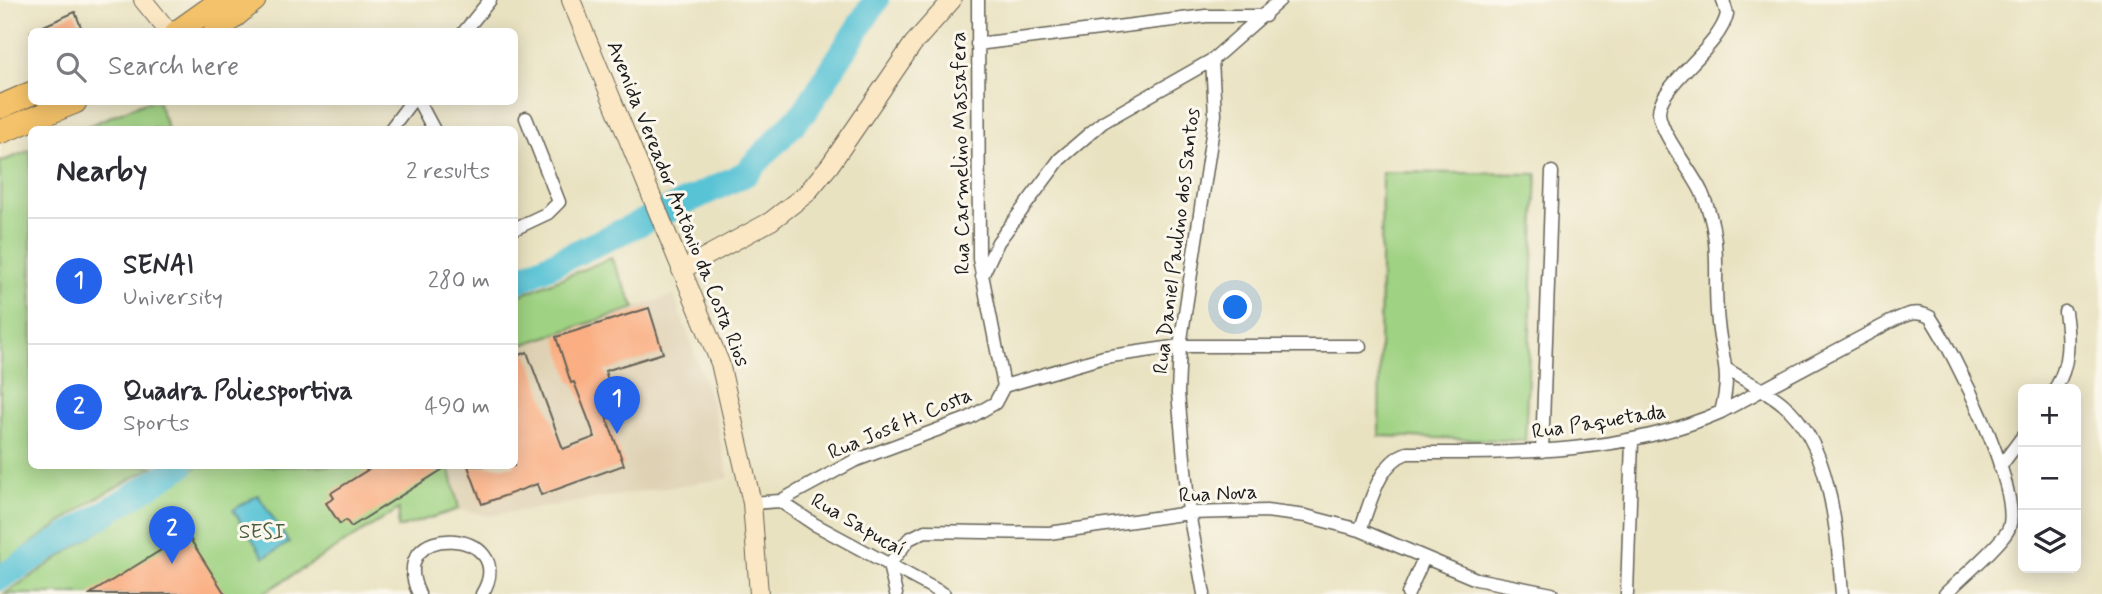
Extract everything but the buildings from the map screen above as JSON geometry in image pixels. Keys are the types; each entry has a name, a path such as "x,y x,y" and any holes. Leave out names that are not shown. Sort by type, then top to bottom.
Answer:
{"highway":[{"path":"183,28 222,0"},
{"path":"220,28 254,0"},
{"path":"0,107 28,95"},
{"path":"0,132 68,105"}],"main road":[{"path":"143,0 166,28"},
{"name":"Avenida Vereador Antônio da Costa Rios","path":"571,0 720,363 751,503 759,594"},
{"path":"681,270 771,221 806,194 830,165 913,44 952,0"}],"street":[{"path":"467,28 490,0"},
{"name":"Rua Carmelino Massafera","path":"978,0 979,259 1004,386"},
{"name":"Rua Daniel Paulino dos Santos","path":"982,276 998,242 1060,159 1103,122 1212,60 1280,0"},
{"path":"1721,412 1728,370 1718,324 1718,244 1714,224 1702,192 1659,115 1662,99 1720,32 1727,14 1723,0"},
{"path":"977,44 1206,16 1265,16"},
{"name":"Rua Daniel Paulino dos Santos","path":"1204,594 1189,513 1178,393 1181,346 1215,115 1212,60"},
{"path":"0,97 28,87"},
{"path":"393,126 409,105"},
{"path":"421,105 432,126"},
{"path":"518,227 548,213 559,202 526,118"},
{"path":"1542,452 1552,172"},
{"path":"2056,384 2066,362 2069,338 2065,312"},
{"name":"Rua Paquetada","path":"1360,530 1384,471 1396,457 1407,453 1542,452 1632,440 1691,425 1763,392 1910,313 1922,313 1930,317 1937,327 1968,385 2000,467"},
{"path":"1004,386 1104,357 1181,346 1360,346"},
{"path":"1728,370 1782,403 1802,424 1812,441 1837,532 1842,594"},
{"name":"Rua José H. Costa","path":"780,500 854,461 969,418 995,403 1004,386"},
{"path":"1627,594 1632,440"},
{"path":"1945,594 2007,533 2011,506 2000,467 2018,443"},
{"name":"Rua Sapucaí","path":"751,503 780,500 814,524 944,594"},
{"name":"Rua Nova","path":"889,565 909,539 925,531 1049,533 1189,513 1266,511 1306,516 1360,530 1476,579 1552,594"},
{"path":"419,594 414,574 422,552 430,544 453,538 465,541 483,556 488,578 482,594"},
{"path":"1408,594 1424,558"},
{"path":"889,565 896,594"}],"shaded area":[{"path":"674,295 712,403 729,478 488,516 459,509 450,469 518,469 518,346"}],"green space":[{"path":"138,105 159,105 167,126 88,126"},
{"path":"28,151 28,469 149,469 97,498 0,565 0,162"},
{"path":"1382,172 1537,174 1525,441 1379,436"},
{"path":"611,258 635,308 518,346 518,296"},
{"name":"SESI","path":"193,469 450,469 459,509 398,528 399,509 262,594 4,594"}],"water":[{"path":"258,495 289,543 264,557 233,510"}],"waterway":[{"path":"518,280 745,174 805,111 876,0"},
{"path":"0,578 176,469"}],"place":[{"name":"SENAI","path":"617,434"},
{"name":"Quadra Poliesportiva","path":"172,564"}]}
